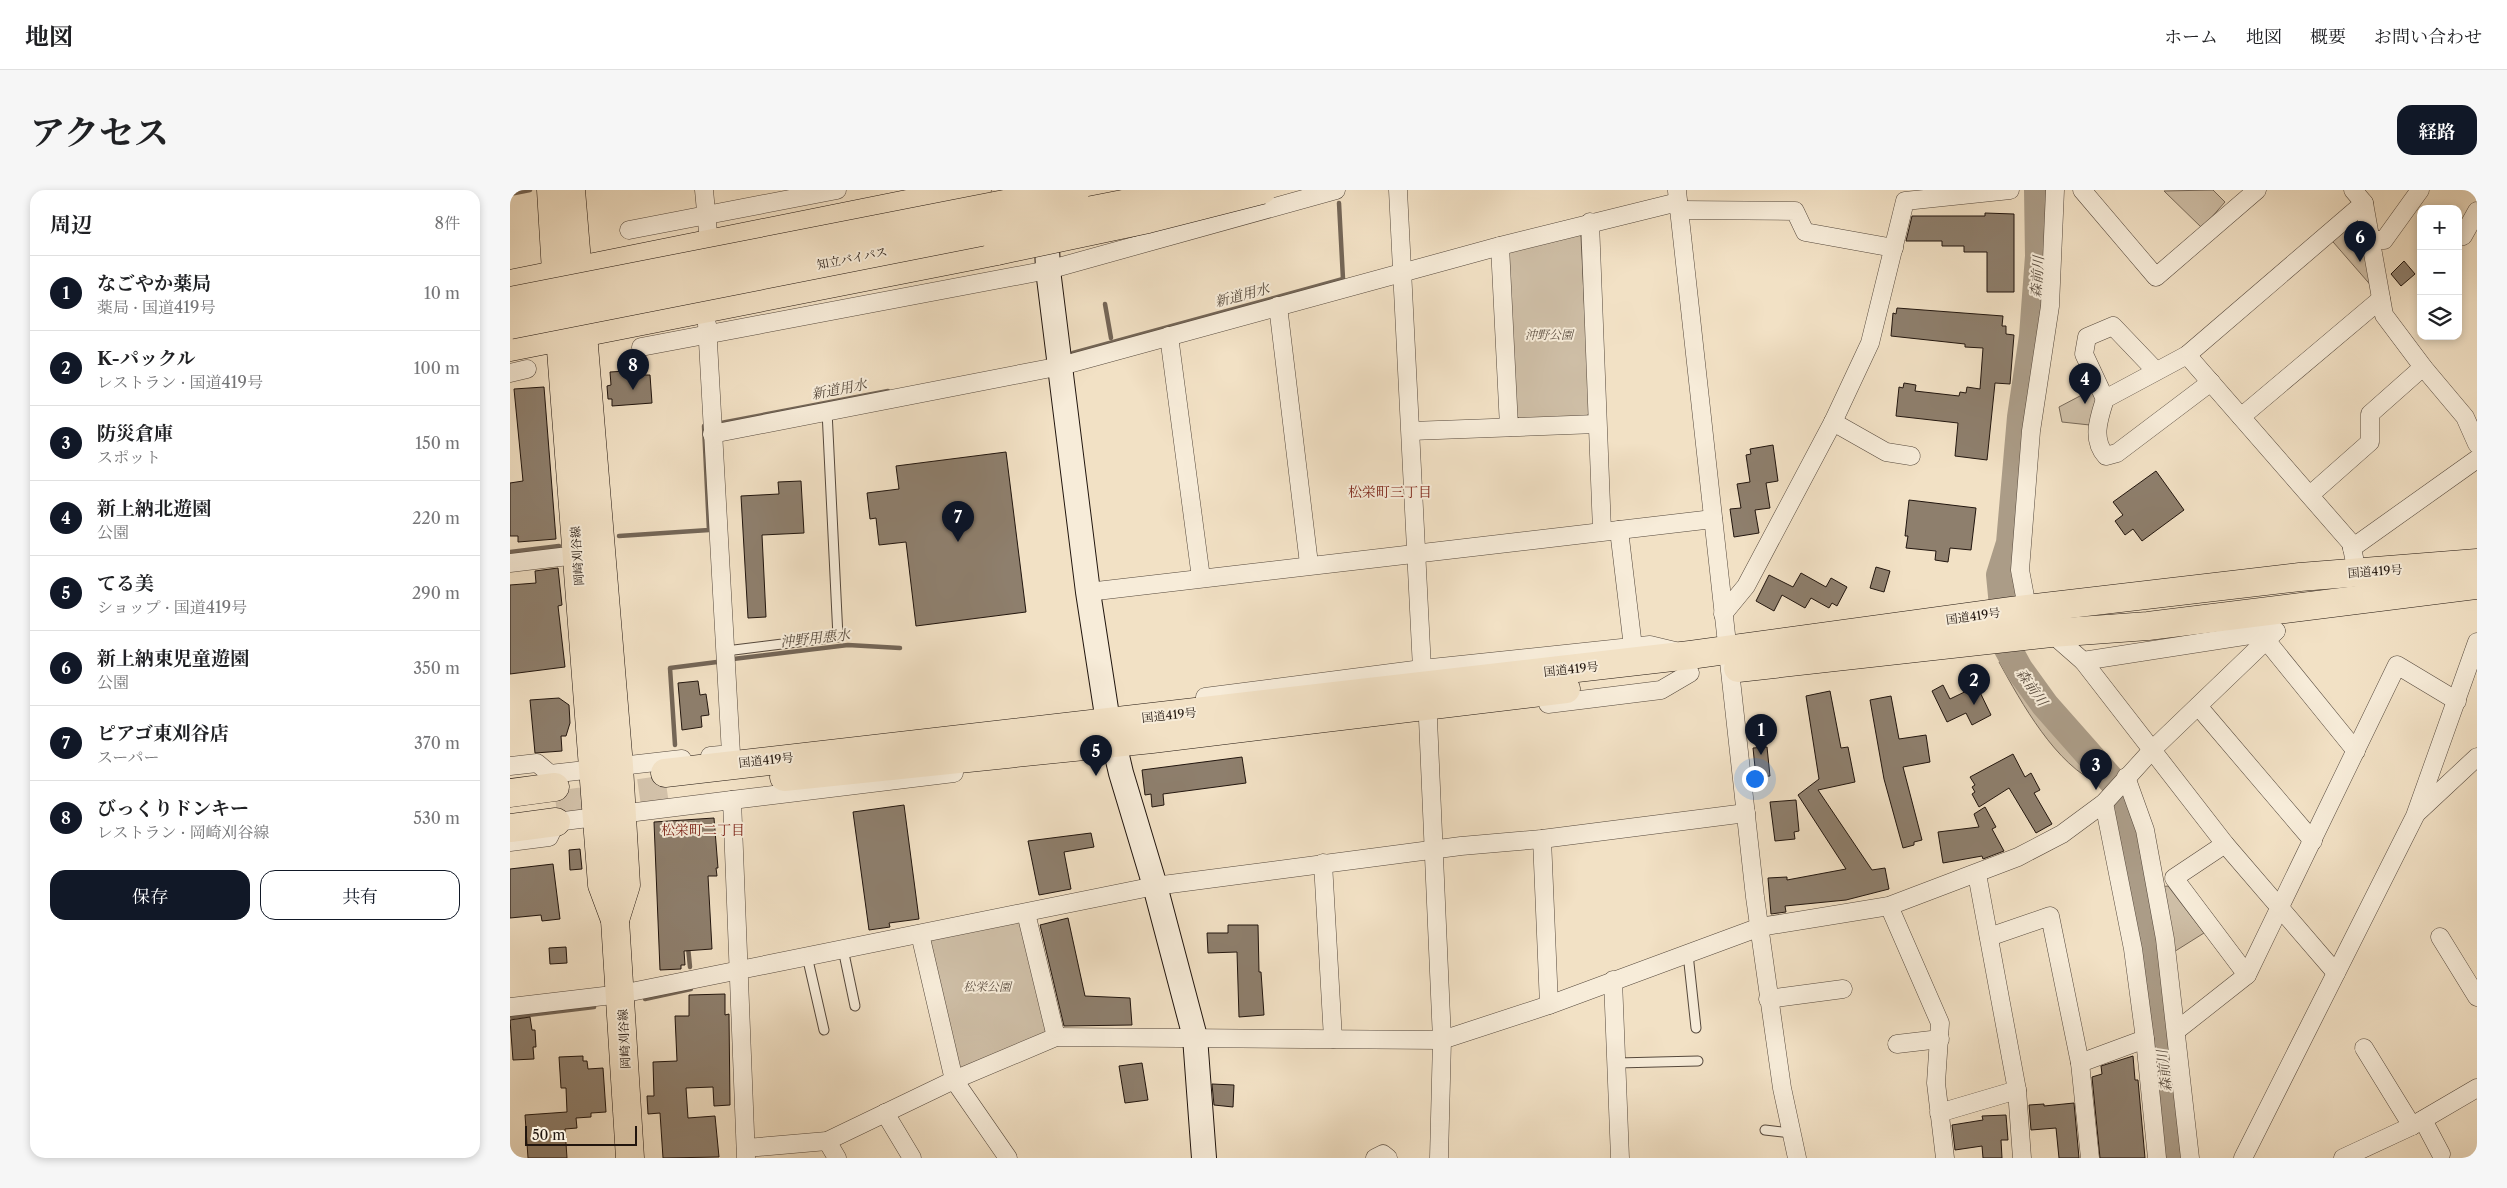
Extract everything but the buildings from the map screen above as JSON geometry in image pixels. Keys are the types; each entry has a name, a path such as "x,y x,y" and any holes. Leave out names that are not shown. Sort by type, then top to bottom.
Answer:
{"main road":[{"name":"岡崎刈谷線","path":"552,190 568,272"},
{"name":"岡崎刈谷線","path":"571,190 568,272 605,767 610,816 626,885 615,920 630,1158"},
{"path":"510,284 977,190"},
{"name":"知立バイパス","path":"510,301 1076,190"},
{"name":"知立バイパス","path":"510,326 1194,190"},
{"path":"510,346 572,335 707,321 997,251 1148,219 1262,190"},
{"name":"岡崎刈谷線","path":"572,335 577,555 605,767"},
{"name":"国道419号","path":"1729,660 2007,609 2354,560 2477,563"},
{"name":"国道419号","path":"666,781 1111,732 1690,664 1951,645 2148,626 2477,585"},
{"path":"510,779 554,797"},
{"path":"510,792 554,797"},
{"path":"510,811 554,797"},
{"path":"510,828 554,797"}],"street":[{"path":"704,190 708,243"},
{"path":"629,230 837,190"},
{"path":"1044,190 1048,270 1088,592 1111,732 1155,886 1195,1037 1204,1158"},
{"path":"641,347 707,321 1048,270 1336,190"},
{"path":"1398,190 1422,669"},
{"path":"1723,614 1746,586 1833,422 1870,343 1894,248 1900,195 2010,190"},
{"path":"2007,609 2020,570 2030,431 2050,306 2056,190"},
{"path":"2082,190 2156,277 2257,190"},
{"path":"2371,240 2384,240 2414,212 2420,190"},
{"path":"2105,399 2187,354 2359,196 2371,240 2384,315 2465,417 2477,444"},
{"path":"712,434 1061,366 1278,306 1401,275 1500,246 1678,201 1796,211 1805,232 1894,248"},
{"path":"1678,201 1723,614 1768,999 1790,1133 1797,1158"},
{"path":"2462,236 2477,211"},
{"path":"1590,222 1597,424 1611,530 1633,647"},
{"path":"1500,246 1508,427"},
{"path":"2241,417 2381,299"},
{"path":"1278,306 1309,564"},
{"path":"707,321 731,754"},
{"path":"2156,371 2113,326 2087,337 2084,354 2105,399 2097,425 2099,448 2106,456 2117,453 2211,382"},
{"path":"1170,336 1201,578"},
{"path":"2187,354 2351,543 2354,560 2477,459"},
{"path":"2310,495 2370,442 2370,414 2423,366"},
{"path":"1833,422 1886,452 1911,456"},
{"path":"1411,431 1597,424"},
{"path":"1088,592 1309,564 1416,554 1714,519"},
{"path":"510,563 577,555"},
{"path":"732,800 746,1153 827,1141 954,1080 1056,1037 1442,1040 1549,1005 1760,927 1889,906 2018,857 2062,834 2104,803 2153,749 2276,631 2083,661"},
{"path":"2051,634 2083,661 2225,844 2336,973"},
{"path":"2266,640 2356,751"},
{"path":"2243,1158 2415,816 2477,642"},
{"path":"554,797 605,767 956,728 990,727 1111,732 1428,719 1661,690 1690,664 1650,645 1422,669 1111,732 732,800 610,816 554,797"},
{"path":"2176,1031 2247,975 2398,665 2457,701"},
{"path":"2198,706 2313,841"},
{"path":"1428,719 1442,1040 1439,1158"},
{"path":"2415,816 2477,757"},
{"path":"510,766 537,763 554,797 549,836 510,842"},
{"path":"2126,777 2145,830 2165,939 2190,1158"},
{"path":"2104,803 2133,949 2145,1039 2157,1158"},
{"path":"510,1007 621,994 1155,886 1323,863 1746,814"},
{"path":"1542,839 1549,1005"},
{"path":"2225,844 2174,878 2247,975"},
{"path":"1323,863 1333,1039"},
{"path":"1977,874 2017,1090 2022,1158"},
{"path":"1889,906 1940,1023 1936,1082 1945,1158"},
{"path":"1026,913 1056,1037"},
{"path":"1988,937 2050,916 2080,1063 2090,1158"},
{"path":"920,934 954,1080 1008,1158"},
{"path":"2440,937 2477,997"},
{"path":"1613,980 1620,1158"},
{"path":"1768,999 1843,989"},
{"path":"1897,1044 1940,1039"},
{"path":"2080,1063 2145,1039"},
{"path":"2364,1048 2440,1154"},
{"path":"2343,1158 2417,1123 2477,1088"},
{"path":"1939,1113 2017,1090"},
{"path":"885,1113 912,1158"},
{"path":"827,1141 837,1158"},
{"path":"1375,1158 1383,1154 1388,1158"}],"lane":[{"path":"726,652 838,637 827,411"},
{"path":"843,949 855,1006"},
{"path":"1688,954 1696,1028"},
{"path":"807,956 824,1030"},
{"path":"1617,1063 1698,1061"},
{"path":"1764,1130 1790,1133"}],"green space":[{"path":"2213,190 2225,202 2202,228 2164,191"},
{"path":"2361,217 2374,289 2327,235"},
{"name":"沖野公園","path":"1577,231 1581,237 1590,412 1586,417 1520,419 1515,414 1507,255 1513,249"},
{"path":"2099,386 2099,426 2062,422 2059,407"},
{"path":"1999,662 2014,667 2043,707 2102,773 2100,784 2084,775 2069,763 2055,748 2029,713"},
{"path":"2168,886 2204,933 2169,955 2158,887"},
{"name":"松栄公園","path":"1021,922 1047,1033 959,1072 927,939"}],"waterway":[{"path":"510,194 530,190"},
{"name":"森前川","path":"2038,190 2039,256 2033,336 2021,417 2010,543 2000,575 2007,647 2019,669 2045,705 2114,783 2125,806 2150,943 2174,1158"},
{"name":"新道用水","path":"1073,353 1343,279 1339,203"},
{"name":"沖野用悪水","path":"1105,304 1111,338"},
{"name":"新道用水","path":"721,423 888,391"},
{"name":"新道用水","path":"619,536 709,530 704,426"},
{"name":"新道用水","path":"510,552 559,546"},
{"name":"沖野用悪水","path":"733,659 848,645 900,648"},
{"name":"沖野用悪水","path":"675,745 670,668 717,662"},
{"name":"沖野用悪水","path":"688,947 690,967"},
{"name":"沖野用悪水","path":"645,999 691,989"},
{"name":"沖野用悪水","path":"512,1017 594,1007"}],"tunnel":[{"path":"556,805 667,789"}],"place":[{"name":"新上納東児童遊園","path":"2360,262"},
{"name":"びっくりドンキー","path":"633,390"},
{"name":"新上納北遊園","path":"2085,404"},
{"name":"ピアゴ東刈谷店","path":"958,542"},
{"name":"K-パックル","path":"1974,705"},
{"name":"なごやか薬局","path":"1761,755"},
{"name":"てる美","path":"1096,776"},
{"name":"防災倉庫","path":"2096,790"}],"district":[{"name":"松栄町三丁目","path":"1390,492"},
{"name":"松栄町二丁目","path":"703,830"}]}
